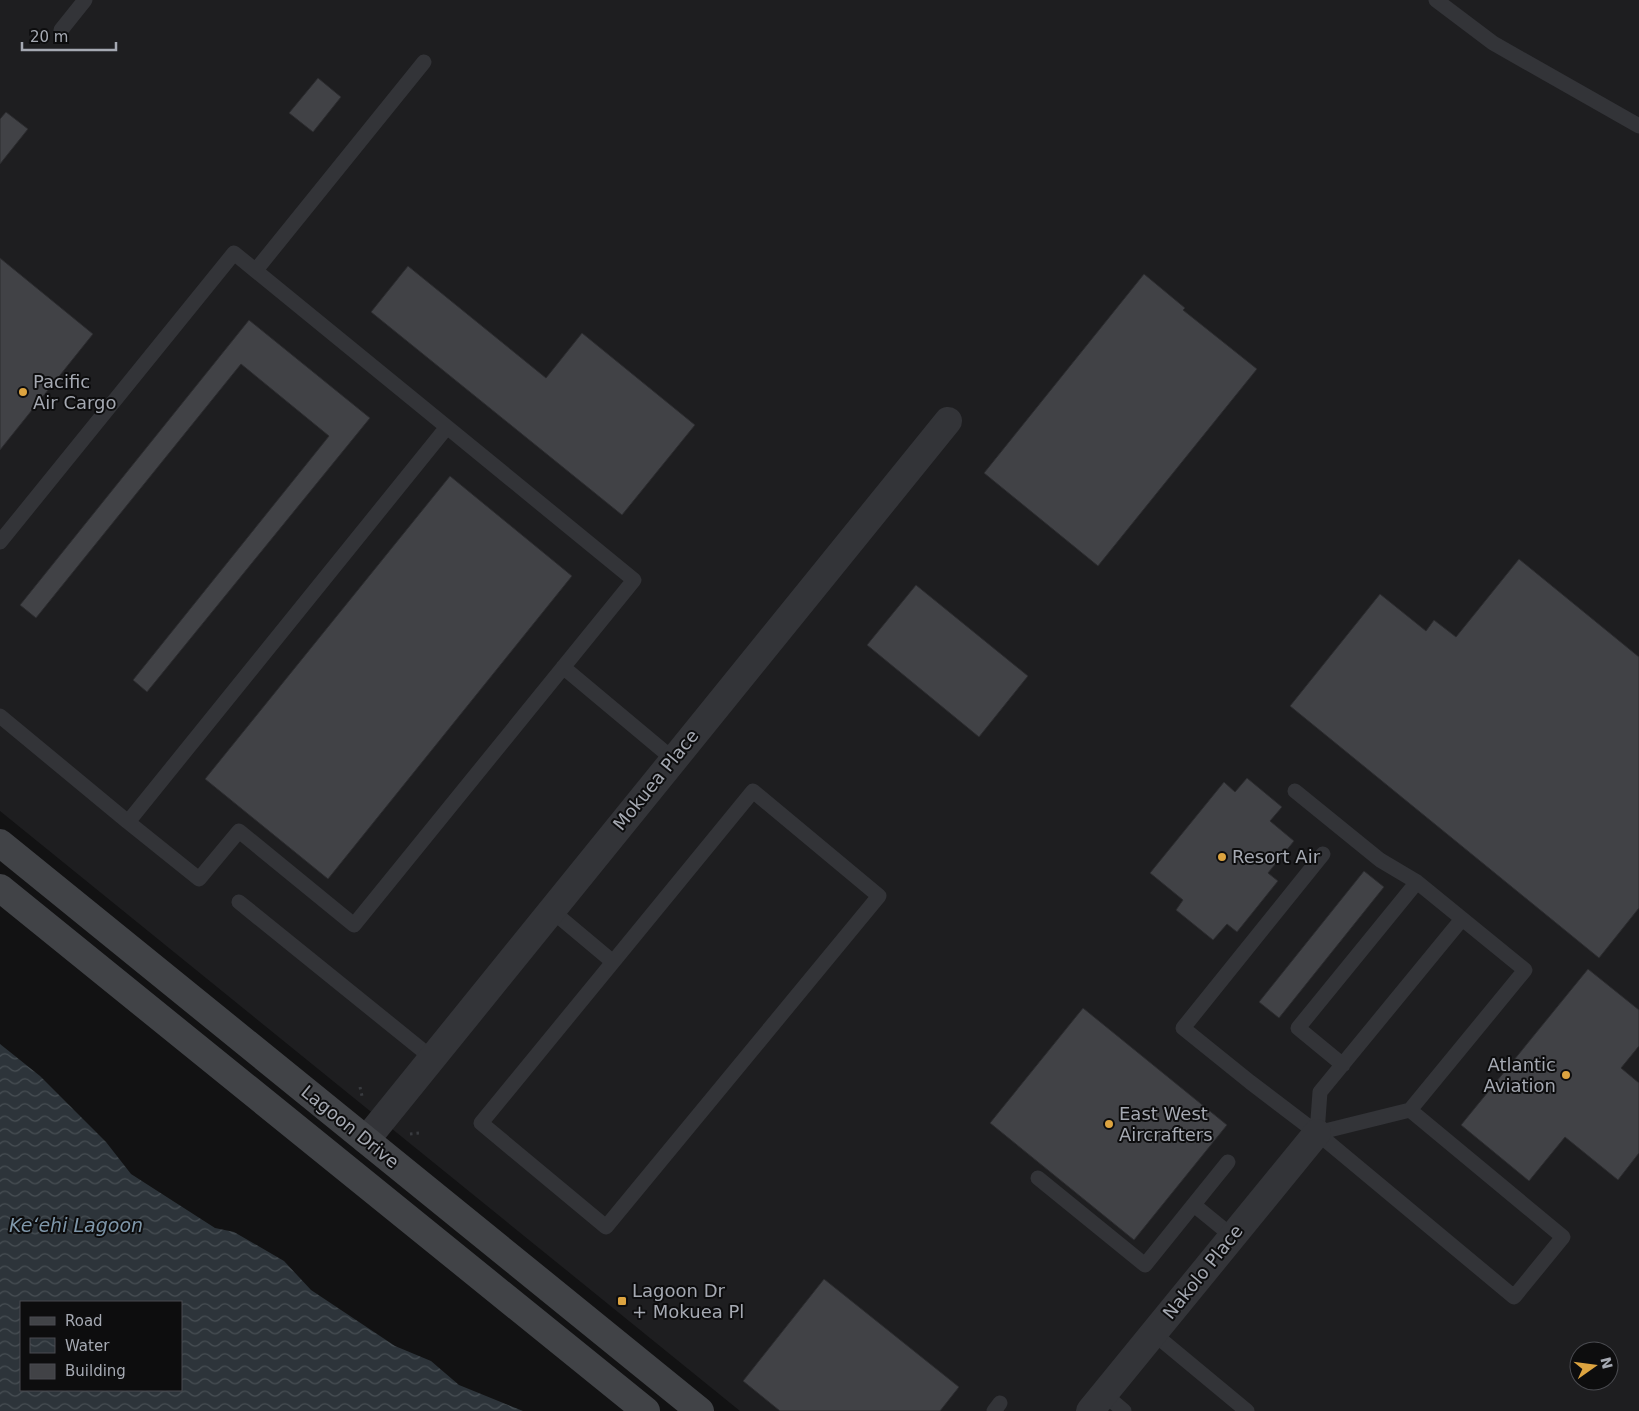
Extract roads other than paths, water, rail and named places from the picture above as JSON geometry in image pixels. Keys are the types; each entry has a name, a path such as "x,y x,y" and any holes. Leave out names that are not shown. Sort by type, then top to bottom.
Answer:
{"street":[{"name":"Mokuea Place","path":"366,1140 948,421"},
{"name":"Lagoon Drive","path":"0,843 700,1411"},
{"name":"Lagoon Drive","path":"0,888 646,1411"},
{"name":"Nakolo Place","path":"1106,1405 1153,1333 1317,1133"},
{"path":"344,1167 366,1140"}],"lane":[{"path":"61,30 86,0"},
{"path":"1436,0 1493,43 1639,126"},
{"path":"256,270 424,62"},
{"path":"0,542 234,253 634,580 354,925 238,831 199,880 0,716"},
{"path":"128,822 447,427"},
{"path":"563,667 673,759"},
{"path":"753,791 879,896 606,1227 480,1123 613,962 753,791"},
{"path":"1295,791 1380,860 1417,882 1525,970 1410,1110 1317,1133"},
{"path":"1323,854 1183,1028 1317,1133 1514,1297 1563,1237 1410,1110"},
{"path":"1343,1065 1298,1028 1417,882"},
{"path":"239,902 432,1058"},
{"path":"551,910 613,962"},
{"path":"1317,1133 1320,1092 1462,919"},
{"path":"1038,1178 1145,1265 1228,1162"},
{"path":"1194,1205 1232,1236"},
{"path":"1153,1333 1247,1411"}],"water":[{"name":"Keʻehi Lagoon","path":"0,1044 40,1076 106,1142 131,1174 215,1228 234,1232 284,1261 311,1290 395,1346 431,1361 459,1385 523,1411 0,1411"}],"place":[{"name":"Pacific Air Cargo","path":"23,392"},
{"name":"Resort Air","path":"1222,857"},
{"name":"Atlantic Aviation","path":"1566,1075"},
{"name":"East West Aircrafters","path":"1109,1124"},
{"name":"Lagoon Dr + Mokuea Pl","path":"622,1301"}]}
